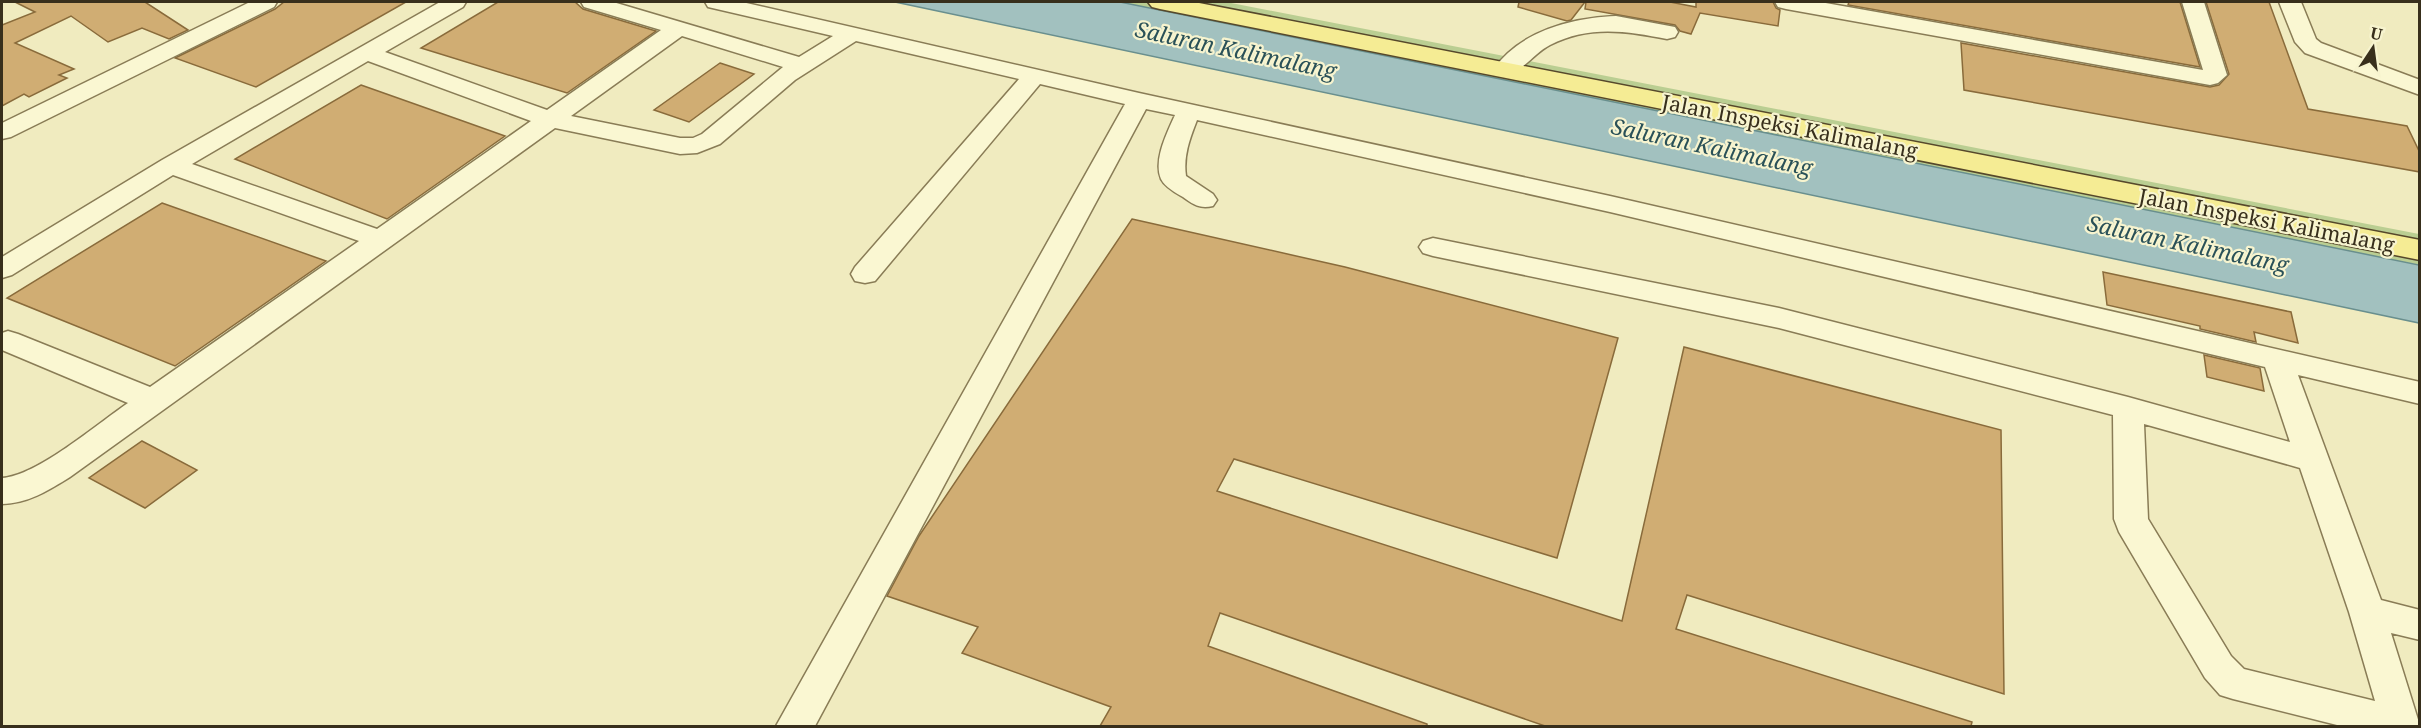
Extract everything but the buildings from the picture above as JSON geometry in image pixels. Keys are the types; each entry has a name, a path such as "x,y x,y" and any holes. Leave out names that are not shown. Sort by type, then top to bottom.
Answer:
{"main road":[{"name":"Jalan Inspeksi Kalimalang","path":"1226,2 1509,65"},
{"name":"Jalan Inspeksi Kalimalang","path":"1177,3 1924,144 2420,234"},
{"name":"Jalan Inspeksi Kalimalang","path":"1924,144 2420,250"}],"street":[{"path":"2,132 266,2"},
{"path":"2,248 36,238 171,165 420,2"},
{"path":"2,269 36,238 294,85 367,53 455,2"},
{"path":"592,2 801,65"},
{"path":"716,2 1139,100 1610,204 2420,393"},
{"path":"1786,2 2210,78 2215,75 2215,70 2193,2"},
{"path":"2290,2 2306,42 2313,48 2420,88"},
{"path":"1509,65 1532,45 1585,26 1618,23 1667,32"},
{"path":"2,492 12,492 33,484 59,468 680,27"},
{"path":"367,53 548,119 680,146 697,145 722,132 801,65 852,34"},
{"path":"865,274 1034,76"},
{"path":"795,726 1139,100"},
{"path":"1190,111 1178,137 1171,167 1174,179 1204,200"},
{"path":"171,165 379,239"},
{"path":"1433,247 1779,318 2128,408 2313,460"},
{"path":"8,340 154,401"},
{"path":"2277,359 2367,612 2401,725"},
{"path":"2128,408 2131,519 2136,532 2218,668 2233,683 2254,690 2401,725"},
{"path":"2367,612 2420,625"}],"green space":[{"path":"1120,2 1160,2 1184,6 1187,2 1226,2 2419,234 2419,265"}],"water":[{"name":"Saluran Kalimalang","path":"895,2 1120,2 2419,265 2419,323"}]}
